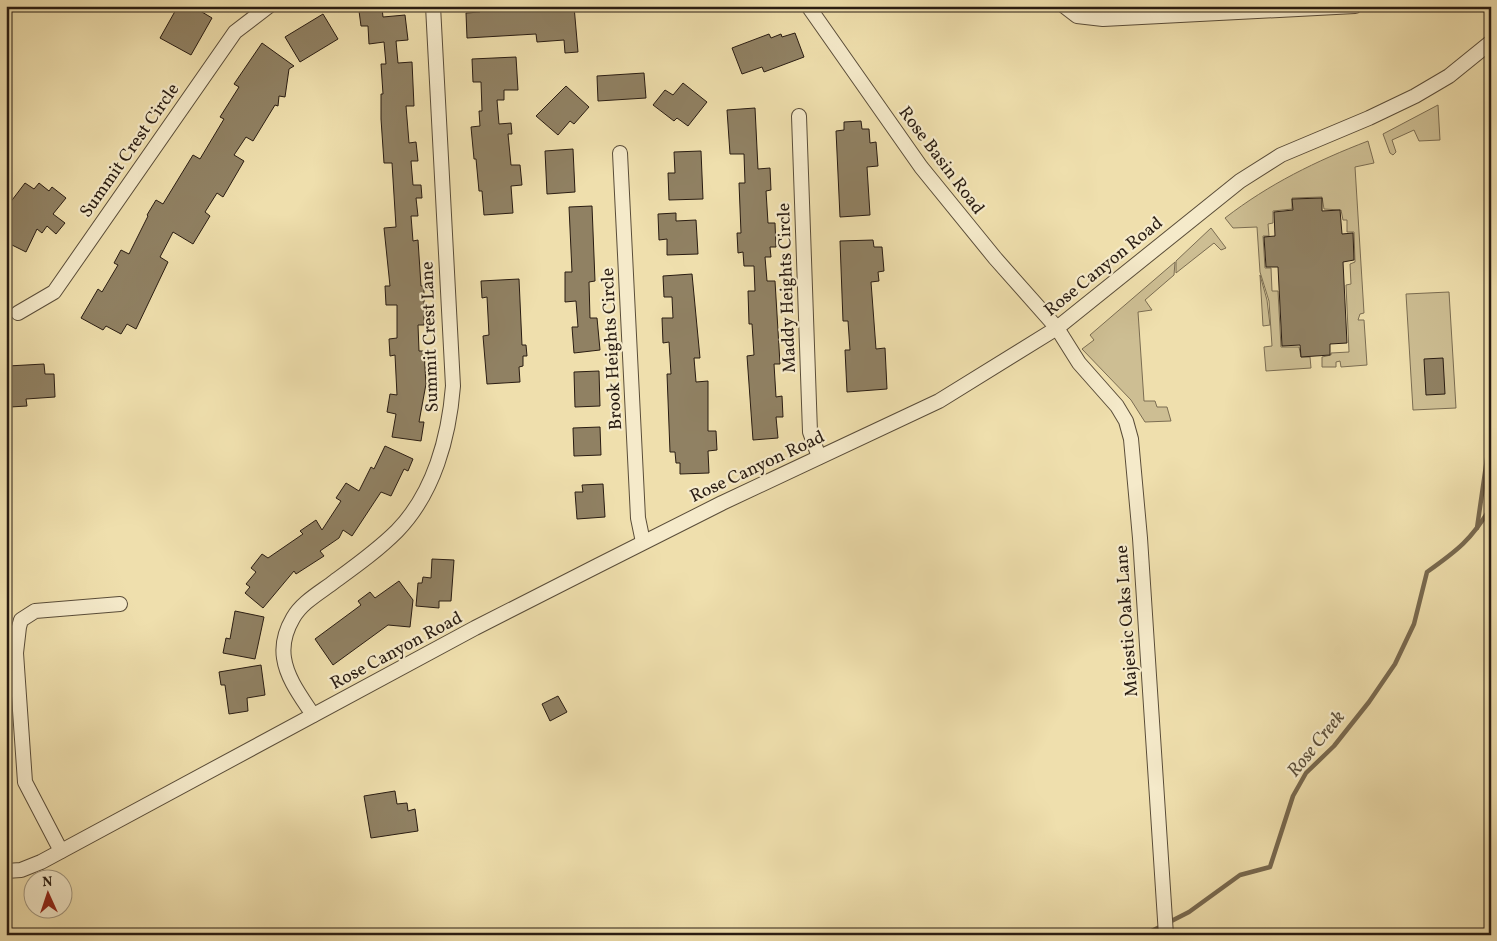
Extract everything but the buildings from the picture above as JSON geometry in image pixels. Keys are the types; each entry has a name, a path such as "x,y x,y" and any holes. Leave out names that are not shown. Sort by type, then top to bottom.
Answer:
{"street":[{"name":"Summit Crest Circle","path":"18,313 54,292 235,32 269,6"},
{"name":"Summit Crest Lane","path":"314,715 291,681 284,658 285,636 294,617 310,600 372,554 398,530 426,490 443,449 451,420 453,386 433,6"},
{"name":"Rose Basin Road","path":"808,6 921,167 995,258 1057,328"},
{"path":"1065,8 1077,16 1103,19 1355,6"},
{"name":"Rose Canyon Road","path":"6,871 21,870 61,851 475,628 643,542 939,401 1057,328 1240,181 1281,155 1369,118 1414,96 1449,76 1491,42"},
{"name":"Maddy Heights Circle","path":"799,116 810,432 819,457"},
{"name":"Brook Heights Circle","path":"620,153 638,518 643,542"},
{"name":"Majestic Oaks Lane","path":"1057,328 1079,363 1117,406 1126,421 1131,439 1140,538 1166,935"},
{"path":"61,851 25,782 16,653 17,632 21,620 35,610 120,604"}],"shaded area":[{"path":"1438,105 1440,140 1419,141 1414,130 1392,140 1396,152 1393,155 1390,153 1383,134"},
{"path":"1368,141 1374,163 1355,167 1364,313 1360,314 1358,320 1364,320 1367,365 1341,367 1340,361 1336,362 1336,367 1322,367 1322,357 1331,355 1331,353 1349,352 1346,285 1351,284 1350,264 1355,262 1354,232 1347,232 1347,220 1343,220 1341,210 1324,209 1322,197 1292,198 1292,209 1273,211 1273,223 1268,224 1269,236 1263,236 1265,268 1271,268 1272,291 1278,291 1281,347 1299,347 1301,357 1310,357 1311,368 1266,371 1264,347 1272,346 1269,301 1260,272 1257,227 1233,228 1225,218 1259,194 1294,174"},
{"path":"1211,228 1226,248 1221,250 1214,243 1176,273 1176,261"},
{"path":"1175,262 1174,275 1145,300 1152,310 1138,312 1144,401 1155,401 1157,407 1167,407 1171,421 1145,422 1131,400 1082,349 1094,340 1090,335"},
{"path":"1260,275 1267,300 1270,325 1263,326"},
{"path":"1449,292 1456,408 1413,410 1406,294"}],"waterway":[{"name":"Rose Creek","path":"1477,528 1491,431"},
{"name":"Rose Creek","path":"1144,935 1189,912 1240,875 1270,867 1293,796 1306,773 1334,746 1369,702 1395,664 1414,624 1427,572 1463,544 1477,528 1491,507"}]}
